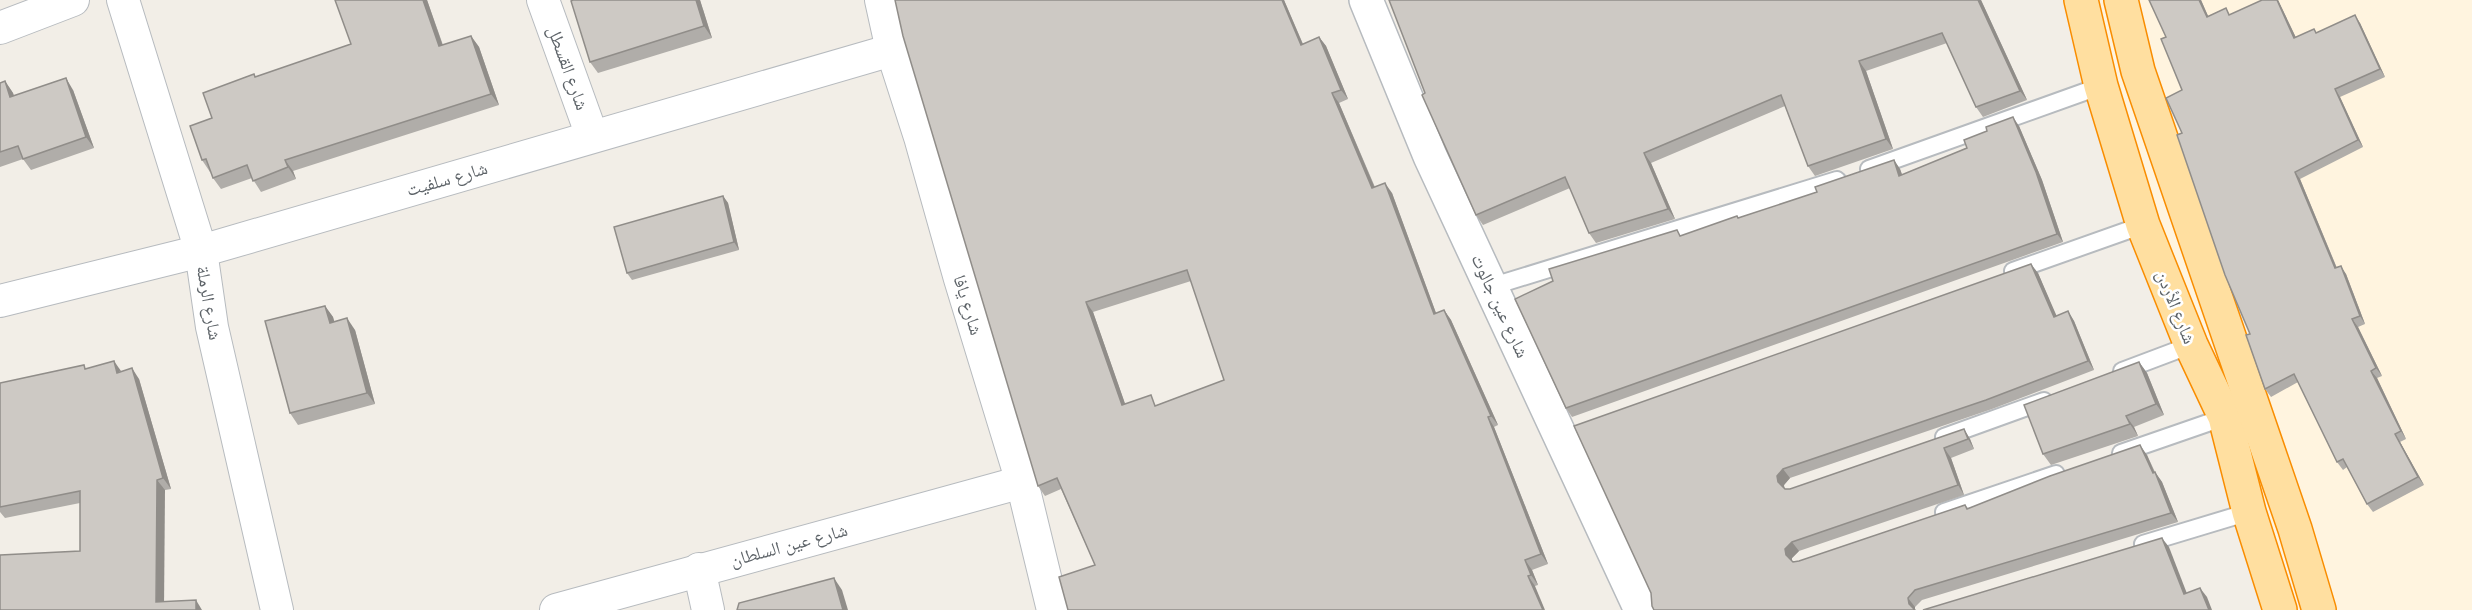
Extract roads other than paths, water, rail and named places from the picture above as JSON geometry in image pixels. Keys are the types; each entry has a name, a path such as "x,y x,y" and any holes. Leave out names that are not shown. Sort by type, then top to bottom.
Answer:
{"highway":[{"name":"شارع الأردن","path":"2081,0 2101,86 2143,225 2191,345 2225,417 2249,513 2280,610"},
{"path":"2121,0 2138,71 2295,529 2319,610"}],"street":[{"path":"0,28 73,0"},
{"name":"شارع الرملة","path":"123,0 201,251 212,327 277,610"},
{"name":"شارع القسطل","path":"543,0 592,136"},
{"name":"شارع يافا","path":"881,0 892,50 1022,482 1053,610"},
{"name":"شارع عين جالوت","path":"1366,0 1430,156 1491,287 1565,430 1641,610"},
{"name":"شارع سلفيت","path":"0,301 201,251 892,50"},
{"name":"شارع عين السلطان","path":"555,610 1022,482"},
{"path":"699,569 708,610"}],"lane":[{"path":"1491,287 1834,181 2101,86"},
{"path":"1997,277 2143,225"},
{"path":"2104,378 2191,345"},
{"path":"1929,442 2061,394"},
{"path":"2102,459 2225,417"},
{"path":"1924,519 2069,470"},
{"path":"2126,549 2249,513"}]}
